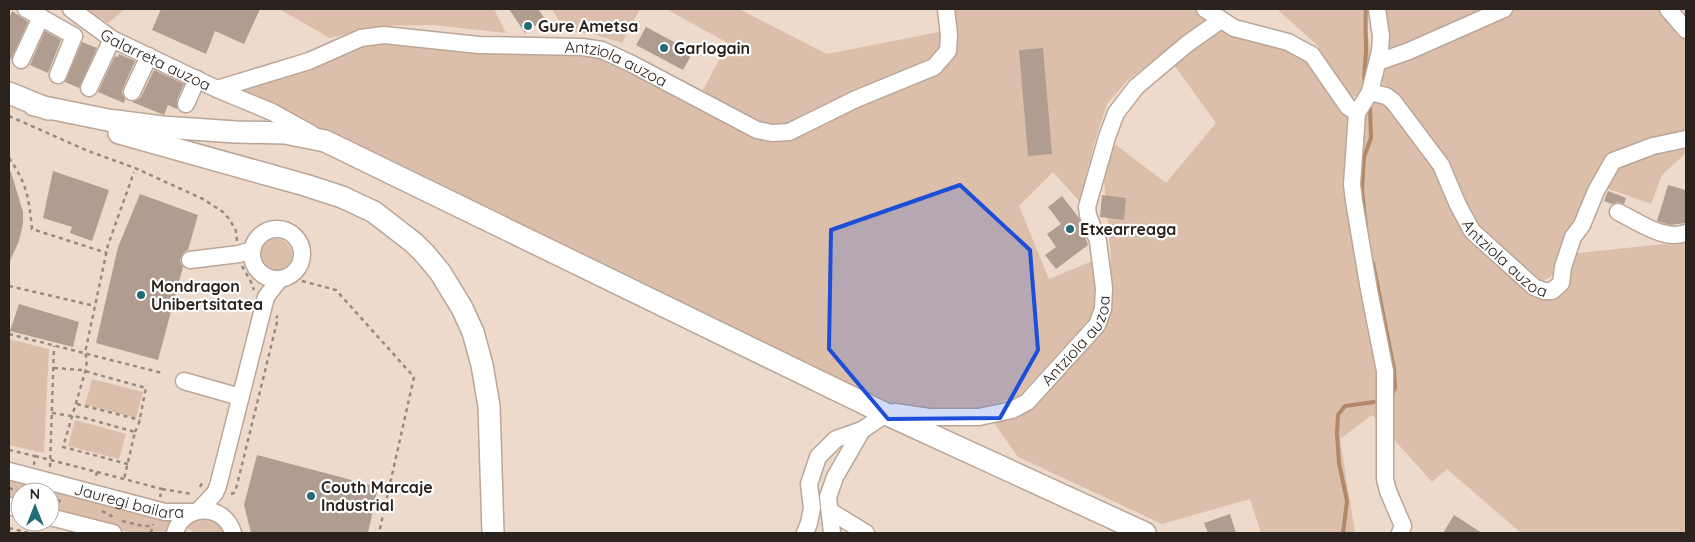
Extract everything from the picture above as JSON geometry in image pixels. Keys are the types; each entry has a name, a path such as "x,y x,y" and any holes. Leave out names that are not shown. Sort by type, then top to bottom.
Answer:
{"main road":[{"path":"9,93 84,122 342,197 374,212 414,243 440,272 458,302 473,332 482,365 489,406 493,533"},
{"path":"34,104 108,120 162,127 285,133 325,141 886,414 1145,533"}],"street":[{"name":"Galarreta auzoa","path":"71,9 112,39 272,112 325,141"},
{"name":"Antziola auzoa","path":"218,89 309,61 361,38 384,35 479,45 582,47 602,50 632,64 756,130 772,133 789,132 856,99 934,67 948,51 949,35 946,9"},
{"path":"1205,9 1234,28 1274,38 1305,50 1312,55 1348,107 1353,110 1359,109"},
{"path":"1378,9 1381,36 1378,62 1370,92 1359,109 1352,184 1385,372 1385,479 1403,526 1400,533"},
{"path":"1378,62 1504,9"},
{"path":"1668,9 1686,30"},
{"path":"22,60 31,11 74,36 58,75"},
{"name":"Antziola auzoa","path":"886,414 896,412 929,417 979,418 1012,410 1027,402 1097,326 1103,309 1104,288 1098,242 1087,207 1107,137 1116,113 1136,87 1187,44 1221,20"},
{"path":"89,88 112,39"},
{"path":"132,92 149,56"},
{"path":"186,104 198,79"},
{"name":"Antziola auzoa","path":"1370,92 1386,96 1393,101 1441,164 1458,205 1472,231 1534,287 1544,291 1552,291 1561,283 1563,267 1573,237 1582,225 1596,191 1613,161 1653,146 1686,139"},
{"path":"1618,212 1665,235 1677,237 1686,234"},
{"path":"190,260 238,254 269,230 285,230 297,238 303,253 297,271 289,277 279,280 269,279 259,272"},
{"path":"245,248 259,272 265,301"},
{"name":"Jauregi bailara","path":"9,471 165,512 196,511 220,493 240,397 265,301 279,280"},
{"path":"184,381 240,397"},
{"path":"805,533 812,508 809,484 818,457 836,439 862,430 886,414"},
{"path":"832,533 828,497 835,477 862,430"},
{"path":"220,493 224,517"},
{"path":"175,533 180,521 196,511 210,510 224,517 232,528 233,533"},
{"path":"830,511 866,533"},
{"name":"Jauregi bailara","path":"60,519 113,533"}],"path":[{"path":"9,116 203,199 223,212 230,220 245,248"},
{"path":"9,158 23,180 30,200 32,229 107,252"},
{"path":"128,464 63,447 85,371 87,359 85,353 107,252 134,172"},
{"path":"220,493 234,493 236,489 278,318 251,282 241,264"},
{"path":"302,281 336,290 414,377 379,533"},
{"path":"9,286 95,306"},
{"path":"9,334 162,373"},
{"path":"50,467 54,346"},
{"path":"54,368 85,371 146,388 140,420 135,432 124,478"},
{"path":"77,404 140,420"},
{"path":"52,413 73,416 135,432"},
{"path":"162,488 191,495 197,492 203,481"},
{"path":"60,501 66,501"},
{"path":"97,508 124,522 153,526"},
{"path":"9,528 29,533"}],"highlighted area":[{"path":"960,185 1030,250 1038,350 1000,418 888,419 829,349 831,230"}],"shaded area":[{"path":"86,9 125,9 108,23"},
{"path":"279,9 494,9 506,33 433,25 378,26 330,38"},
{"path":"552,9 640,9 622,43 593,34 565,31"},
{"path":"666,9 739,9 827,54 954,29 954,9 1219,9 1128,80 1107,104 1094,144 1080,202 1053,172 1019,206 1049,279 1095,260 1097,292 1093,315 1018,397 976,409 899,408 703,315 242,90 309,71 358,44 387,40 576,52 610,61 754,135 788,141 825,120 775,126 755,123 701,94 728,43"},
{"path":"1277,9 1364,9 1371,57 1360,96 1349,97 1318,46"},
{"path":"1384,9 1659,9 1686,38 1686,153 1662,175 1651,204 1592,183 1564,241 1553,275 1542,282 1530,277 1477,226 1449,160 1419,128 1396,95 1381,82 1390,38"},
{"path":"1221,28 1297,52 1319,73 1350,118 1373,100 1389,105 1436,167 1465,232 1554,296 1567,290 1571,254 1672,243 1686,236 1686,533 1521,533 1447,469 1432,482 1372,415 1340,439 1355,533 1261,533 1250,499 1162,524 1018,457 994,423 1030,409 1108,321 1111,259 1104,179 1112,142 1166,183 1216,123 1174,65"},
{"path":"276,239 282,240 287,244 291,249 291,261 287,266 282,270 276,271 270,270 265,266 261,261 260,255 261,249 265,244 270,240"},
{"path":"9,339 49,349 44,453 9,445"},
{"path":"92,379 143,392 136,418 85,405"},
{"path":"75,420 126,434 119,459 68,446"},
{"path":"9,476 32,482 10,482 9,501"},
{"path":"60,489 173,518 167,533 132,533 60,515"},
{"path":"195,518 217,520 225,533 196,533 185,527"}],"building":[{"path":"161,9 260,9 244,44 215,31 206,54 152,30"},
{"name":"Gure Ametsa","path":"509,9 538,9 545,19 525,33"},
{"path":"12,11 28,22 11,59 9,58 9,19"},
{"name":"Garlogain","path":"646,27 693,52 683,70 636,45"},
{"path":"45,31 61,40 48,73 30,65"},
{"path":"82,42 97,48 79,88 65,82"},
{"path":"1043,48 1052,154 1028,156 1019,50"},
{"path":"119,54 135,61 123,88 124,103 98,92 115,56 118,57"},
{"path":"154,70 184,84 177,100 177,109 168,105 164,115 132,102 141,97"},
{"path":"53,171 109,190 92,241 70,233 72,227 43,218"},
{"path":"9,172 11,172 23,212 23,223 19,241 9,263"},
{"path":"1668,185 1686,190 1686,223 1670,225 1657,221"},
{"path":"1608,191 1626,198 1624,204 1618,202 1612,204 1604,201"},
{"name":"Mondragon Unibertsitatea","path":"140,194 198,215 188,250 181,257 180,262 183,267 158,360 96,343 118,247"},
{"path":"1102,195 1126,198 1124,220 1100,217"},
{"name":"Etxearreaga","path":"1062,196 1079,218 1088,245 1056,269 1045,255 1056,247 1047,234 1061,224 1048,207"},
{"path":"19,304 79,322 73,347 10,331"},
{"name":"Couth Marcaje Industrial","path":"257,455 378,487 368,533 251,533 244,505"},
{"path":"1230,514 1236,533 1208,533 1204,523"},
{"path":"1454,515 1465,522 1482,533 1443,533"}],"waterway":[{"path":"1365,83 1366,9"},
{"path":"1366,227 1362,190 1364,157 1371,138 1370,108"},
{"path":"1373,263 1394,369 1395,388 1391,396"},
{"path":"1343,533 1347,501 1339,463 1338,415 1345,406 1374,402"}],"place":[{"name":"Gure Ametsa","path":"528,26"},
{"name":"Garlogain","path":"664,48"},
{"name":"Etxearreaga","path":"1070,229"},
{"name":"Mondragon Unibertsitatea","path":"141,295"},
{"name":"Couth Marcaje Industrial","path":"311,496"}]}
